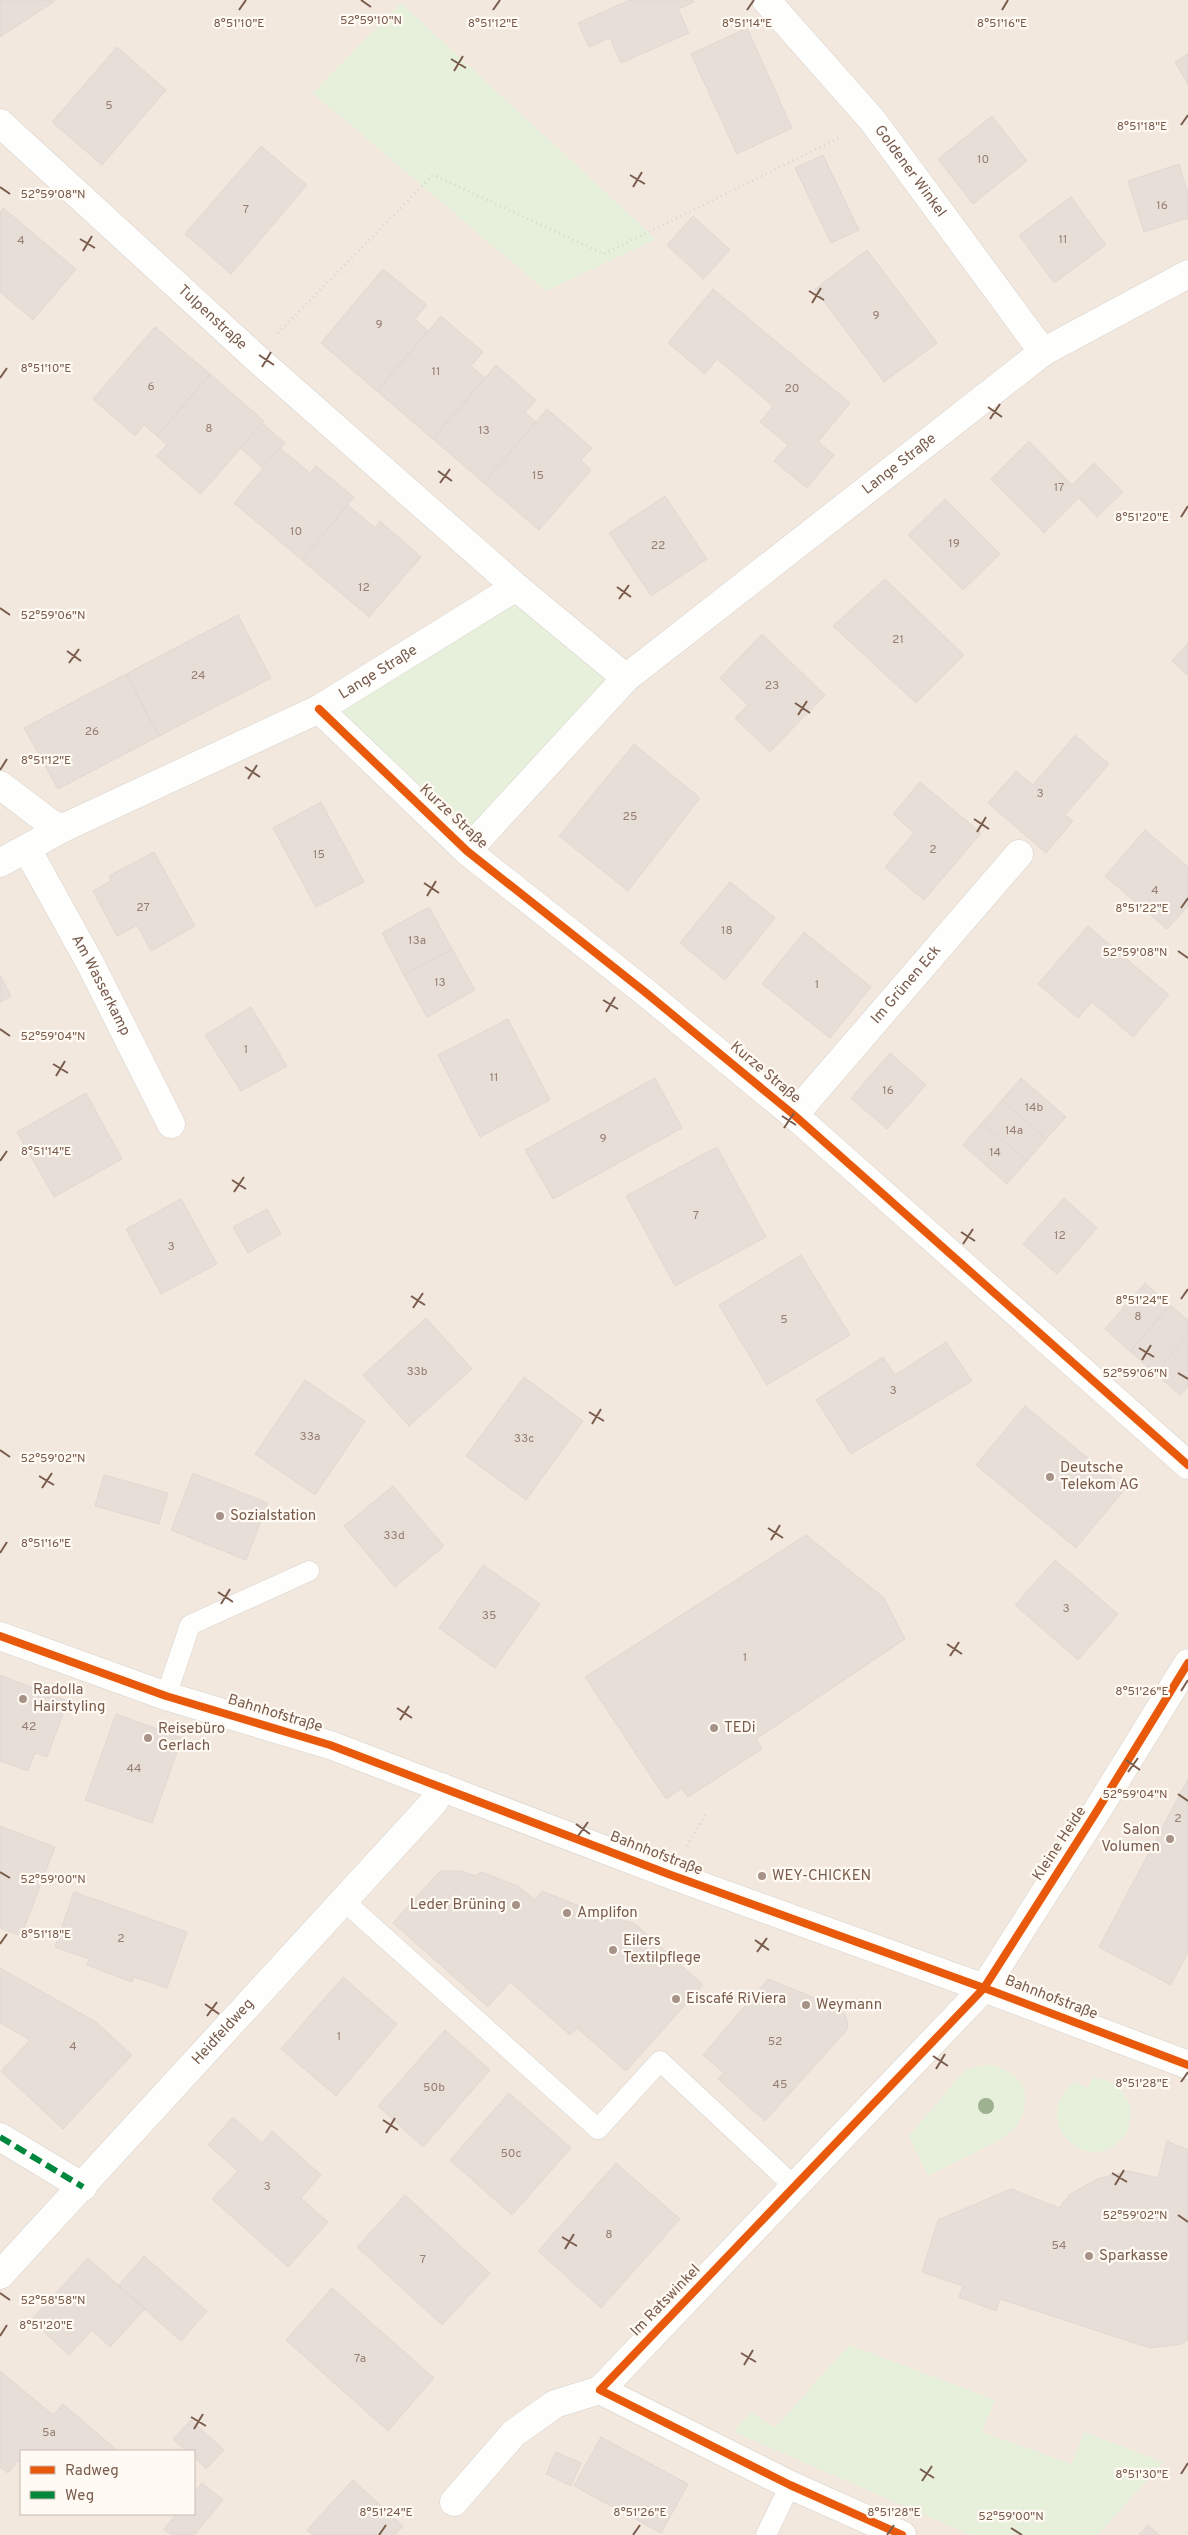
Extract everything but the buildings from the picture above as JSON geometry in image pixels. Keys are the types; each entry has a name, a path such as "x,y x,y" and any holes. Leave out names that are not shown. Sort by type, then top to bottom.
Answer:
{"street":[{"name":"Goldener Winkel","path":"766,0 874,121 1043,352"},
{"name":"Tulpenstraße","path":"0,123 255,357 516,587"},
{"name":"Lange Straße","path":"468,851 626,678 1043,352 1188,274"},
{"name":"Lange Straße","path":"0,863 27,849 56,825 319,710 516,587"},
{"path":"516,587 626,678"},
{"name":"Kurze Straße","path":"319,710 468,851 645,992 794,1116 1188,1465"},
{"path":"0,786 56,825"},
{"name":"Am Wasserkamp","path":"27,849 90,963 171,1124"},
{"name":"Im Grünen Eck","path":"794,1116 1019,854"},
{"name":"Bahnhofstraße","path":"0,1636 166,1696 330,1745 671,1875 984,1988 1188,2065"},
{"name":"Kleine Heide","path":"984,1988 1095,1814 1188,1663"},
{"name":"Heidfeldweg","path":"0,2275 83,2187 434,1802 442,1787"},
{"name":"Im Ratswinkel","path":"454,2502 514,2433 555,2404 600,2390 796,2187 984,1988"},
{"path":"0,2137 83,2187"},
{"path":"600,2390 790,2485 902,2535"}],"lane":[{"path":"166,1696 190,1625 309,1571"},
{"path":"344,1901 598,2129 660,2061 796,2187"},
{"path":"766,2535 790,2485"}],"path":[{"path":"255,357 432,176 604,254 874,121"}],"shaded area":[{"path":"0,0 1188,0 1188,2535 0,2535"}],"green space":[{"path":"401,3 656,239 546,291 313,93"},
{"path":"516,594 615,677 467,843 328,710"},
{"path":"992,2065 1012,2074 1022,2085 1025,2094 1025,2104 1019,2123 1009,2133 999,2139 928,2176 909,2136 964,2071 972,2067"},
{"path":"1093,2078 1105,2080 1119,2088 1129,2103 1130,2110 1130,2122 1126,2133 1112,2147 1097,2152 1082,2150 1069,2142 1060,2129 1057,2114 1061,2098 1075,2082 1088,2088"},
{"path":"849,2345 995,2400 982,2432 1072,2464 1084,2432 1163,2462 1098,2535 971,2535 734,2432 751,2412 775,2428"}],"marked path":[{"path":"0,2137 83,2187"}],"cycle path":[{"path":"319,709 467,851 645,992 794,1115 1188,1465"},
{"path":"0,1636 166,1696 330,1745 671,1875 984,1988 1188,2065"},
{"path":"902,2535 790,2485 600,2390 984,1988 1095,1814 1188,1663"}],"place":[{"name":"Deutsche Telekom AG","path":"1050,1477"},
{"name":"Sozialstation","path":"220,1516"},
{"name":"Radolla Hairstyling","path":"23,1699"},
{"name":"TEDi","path":"714,1728"},
{"name":"Reisebüro Gerlach","path":"148,1738"},
{"name":"Salon Volumen","path":"1170,1839"},
{"name":"WEY-CHICKEN","path":"762,1876"},
{"name":"Leder Brüning","path":"516,1905"},
{"name":"Amplifon","path":"567,1913"},
{"name":"Eilers Textilpflege","path":"613,1950"},
{"name":"Eiscafé RiViera","path":"676,1999"},
{"name":"Weymann","path":"806,2005"},
{"name":"Sparkasse","path":"1089,2256"}]}
